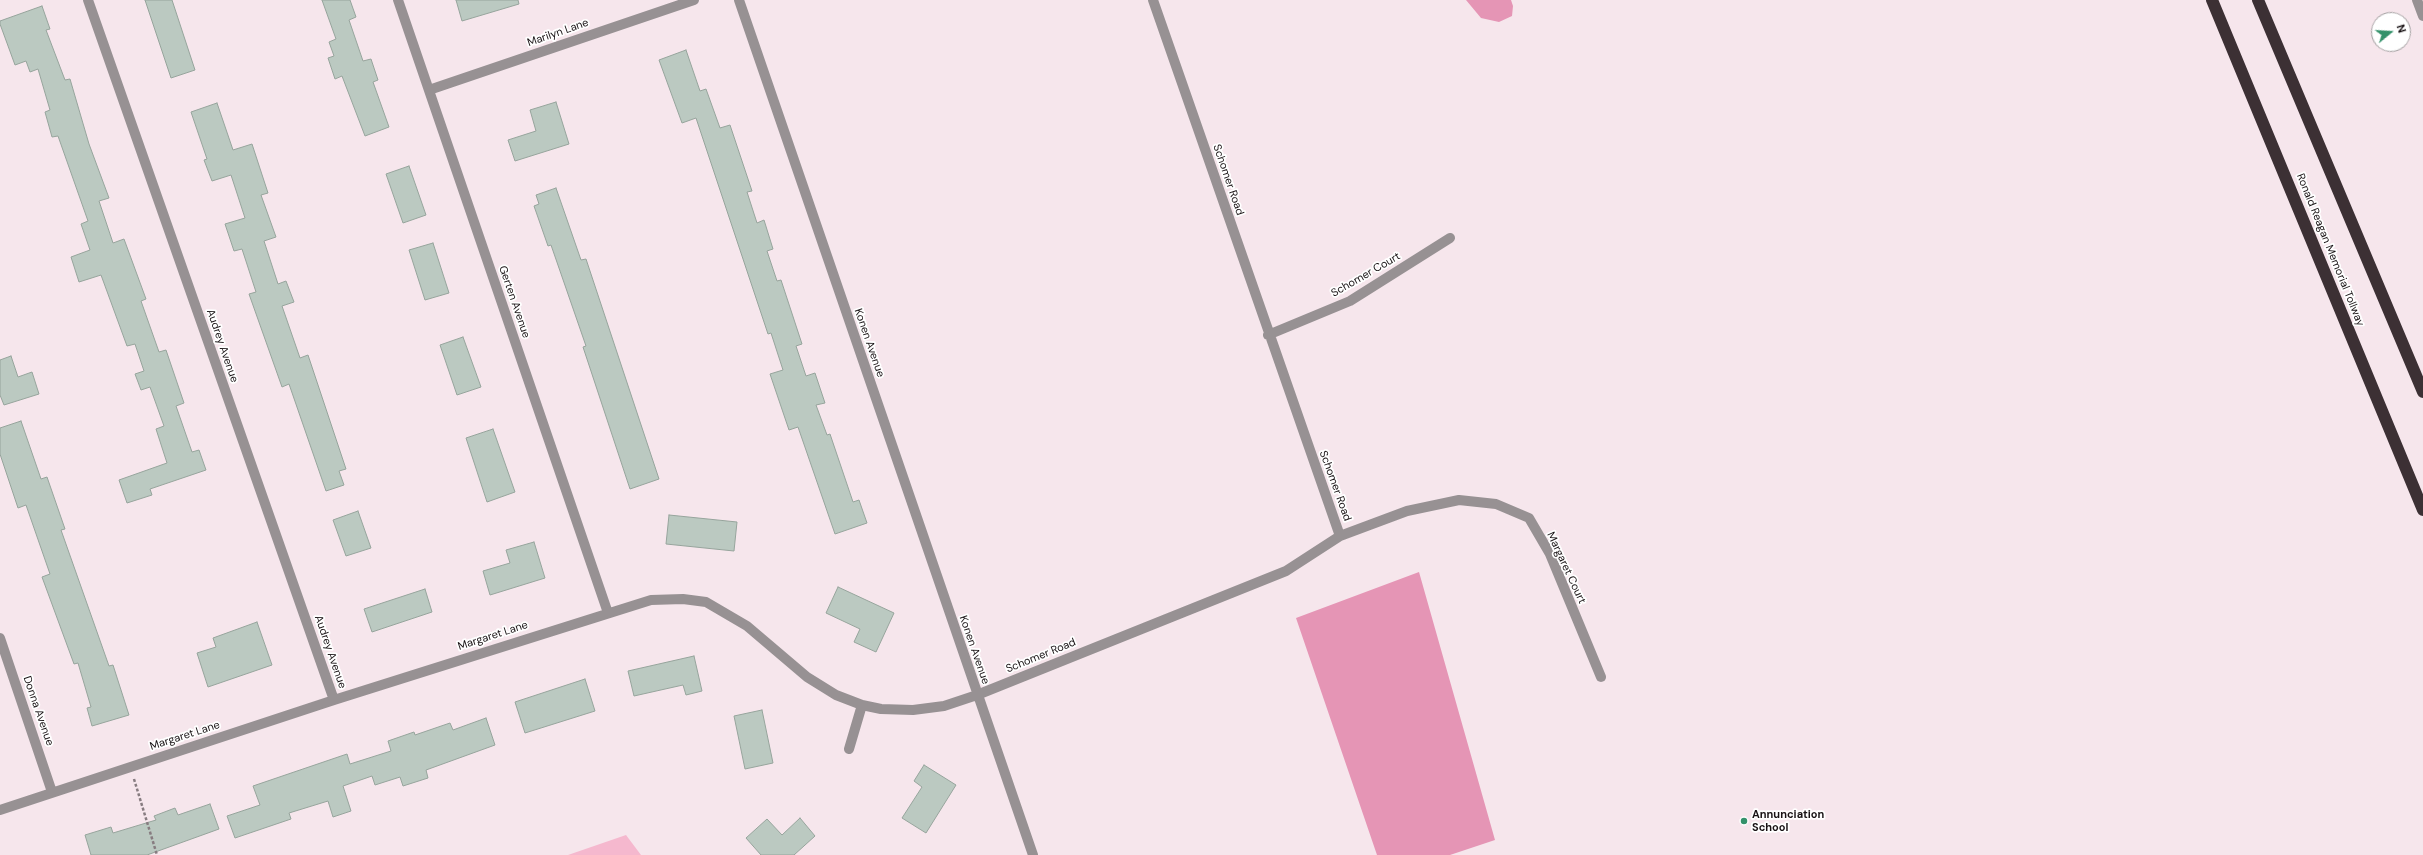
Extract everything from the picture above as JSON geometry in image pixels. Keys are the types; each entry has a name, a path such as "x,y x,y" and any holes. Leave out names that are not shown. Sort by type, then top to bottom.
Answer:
{"highway":[{"name":"Ronald Reagan Memorial Tollway","path":"2212,0 2423,510"},
{"path":"2258,0 2423,392"}],"street":[{"name":"Audrey Avenue","path":"88,0 334,700"},
{"name":"Gerten Avenue","path":"398,0 608,613"},
{"name":"Marilyn Lane","path":"429,90 694,0"},
{"name":"Konen Avenue","path":"739,0 977,695"},
{"name":"Schomer Road","path":"977,695 1286,571 1340,536 1268,335 1153,0"},
{"path":"2416,0 2423,16"},
{"name":"Schomer Court","path":"1268,335 1350,301 1450,238"},
{"name":"Margaret Court","path":"1340,536 1407,511 1459,500 1496,504 1529,518 1550,554 1601,677"},
{"name":"Margaret Lane","path":"0,810 129,766 651,600 683,599 706,602 747,626 807,677 836,695 862,705 881,710 912,710 944,706 977,695"},
{"name":"Donna Avenue","path":"0,638 52,792"},
{"path":"977,695 1033,855"},
{"path":"849,749 862,705"}],"path":[{"path":"129,766 157,855"}],"shaded area":[{"path":"1466,0 1511,0 1513,6 1512,16 1499,22 1481,18"},
{"path":"1419,572 1495,840 1450,855 1377,855 1296,618"},
{"path":"626,835 641,855 568,855"}],"building":[{"path":"145,0 172,0 195,70 171,78"},
{"path":"322,0 350,0 356,17 349,20 363,61 371,59 378,80 373,82 389,127 365,136 342,76 335,79 328,58 334,56 329,42 336,39"},
{"path":"456,0 518,0 519,4 462,21"},
{"path":"42,6 50,29 46,30 65,80 70,79 89,144 109,198 99,201 113,243 124,239 146,299 141,301 159,352 166,350 184,403 176,406 192,452 199,450 206,470 150,489 152,495 127,503 119,480 167,463 156,429 164,426 150,387 141,390 135,374 144,371 135,344 127,346 101,275 79,282 71,257 90,250 81,224 88,221 58,136 52,137 45,112 50,110 38,69 30,72 26,61 15,65 0,24 0,21"},
{"path":"686,50 700,91 706,89 720,128 730,125 752,191 747,192 757,223 764,220 773,249 767,251 777,281 781,280 802,344 796,346 806,376 815,373 825,403 816,405 827,435 830,434 853,502 859,500 867,523 835,534 798,427 789,430 770,374 783,370 771,333 768,334 696,118 682,123 659,60"},
{"path":"556,102 569,144 515,161 508,140 536,131 530,110"},
{"path":"217,103 233,150 252,144 268,193 261,195 276,237 264,241 278,284 286,281 294,302 282,306 300,358 308,355 346,469 339,471 344,485 326,491 289,384 282,387 249,294 256,292 242,249 234,251 225,224 245,218 231,175 212,181 204,160 207,159 191,112"},
{"path":"409,166 426,215 403,223 386,174"},
{"path":"556,188 581,260 586,259 659,479 630,489 583,347 586,346 551,245 548,246 534,206 539,204 536,195"},
{"path":"433,243 449,293 425,300 409,250"},
{"path":"463,337 481,387 457,395 440,345"},
{"path":"11,356 18,377 32,372 39,394 4,405 0,395 0,360"},
{"path":"21,421 41,479 47,477 65,529 61,530 109,666 113,665 129,715 92,726 87,708 91,707 78,663 74,664 42,577 50,574 26,505 18,508 0,454 0,428"},
{"path":"493,429 515,492 487,502 466,438"},
{"path":"358,511 371,548 346,556 333,520"},
{"path":"669,515 737,522 734,551 666,544"},
{"path":"534,542 545,578 490,595 483,571 510,563 506,550"},
{"path":"838,587 894,613 876,652 854,642 860,629 826,613"},
{"path":"425,589 432,612 372,632 364,609"},
{"path":"257,622 272,665 208,687 197,653 216,647 213,638"},
{"path":"694,656 702,691 686,695 683,685 634,696 628,671"},
{"path":"585,679 595,711 525,733 515,702"},
{"path":"762,710 773,763 745,769 734,716"},
{"path":"486,718 495,745 426,770 428,778 403,786 400,777 375,785 372,776 343,786 351,811 333,817 328,801 289,813 291,819 235,838 227,816 260,805 253,786 347,754 350,764 391,751 388,741 414,732 415,735 450,723 453,730"},
{"path":"924,765 956,785 926,833 902,818 922,787 914,781"},
{"path":"210,804 219,829 147,855 91,855 85,835 111,827 113,833 156,820 154,816 175,808 178,815"},
{"path":"800,818 815,836 794,855 761,855 746,838 767,819 782,835"}],"place":[{"name":"Annunciation School","path":"1744,821"}]}
